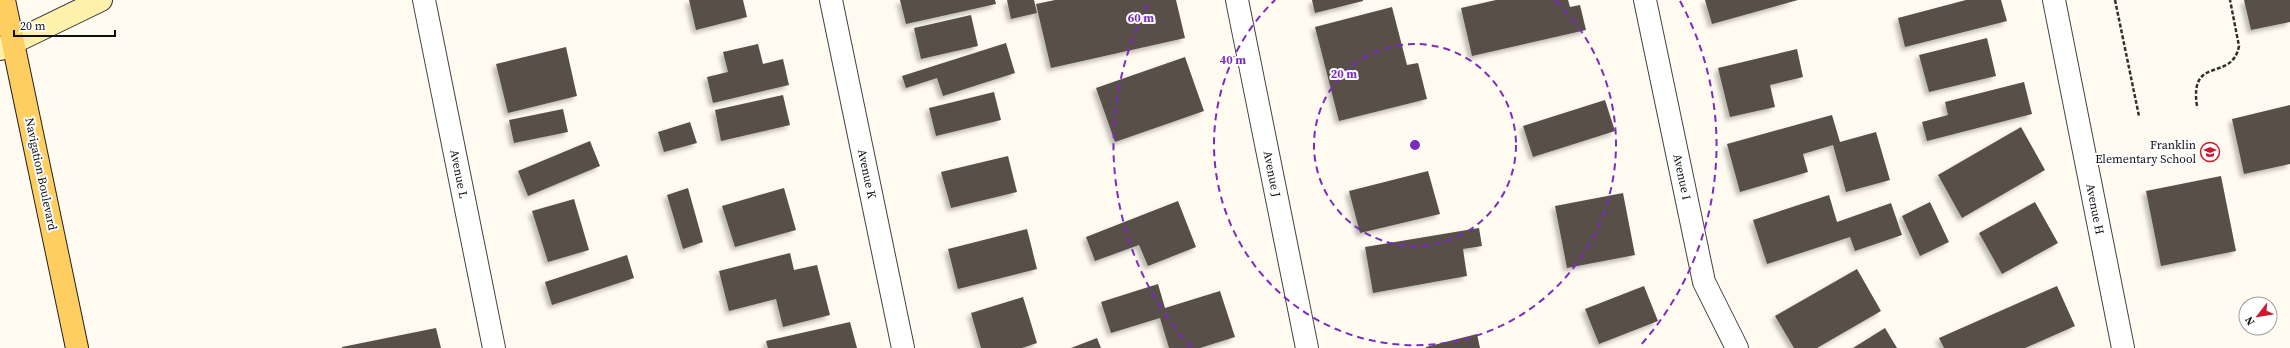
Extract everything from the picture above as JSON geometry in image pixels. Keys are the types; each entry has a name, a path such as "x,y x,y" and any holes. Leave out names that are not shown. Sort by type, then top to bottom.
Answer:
{"main road":[{"name":"Navigation Boulevard","path":"4,0 7,45 77,348"}],"street":[{"path":"7,45 101,0"},
{"name":"Avenue L","path":"424,0 494,348"},
{"name":"Avenue K","path":"831,0 903,348"},
{"name":"Avenue J","path":"1237,0 1307,348"},
{"name":"Avenue I","path":"1645,0 1704,282 1737,348"},
{"name":"Avenue H","path":"2054,0 2122,348"}],"path":[{"path":"2115,0 2138,116"},
{"path":"2197,106 2196,86 2202,75 2231,62 2238,52 2239,46 2230,0"}],"building":[{"path":"689,0 743,0 747,17 696,30"},
{"path":"900,0 995,0 996,4 906,24"},
{"path":"1007,0 1034,0 1037,13 1011,19"},
{"path":"1055,0 1176,0 1185,38 1051,68 1036,4"},
{"path":"1312,0 1363,0 1363,1 1315,13"},
{"path":"1496,0 1568,0 1570,7 1580,5 1586,30 1472,56 1461,8"},
{"path":"1705,0 1798,0 1712,24"},
{"path":"1966,0 2001,0 2007,21 1905,47 1898,18"},
{"path":"2244,0 2290,0 2290,22 2251,30"},
{"path":"1392,7 1407,65 1418,63 1427,99 1339,121 1315,27"},
{"path":"971,15 978,46 921,59 914,28"},
{"path":"1987,38 1996,76 1929,92 1919,55"},
{"path":"1006,43 1015,73 943,96 937,78 906,88 902,76"},
{"path":"758,44 763,64 783,59 789,85 713,103 707,77 728,72 723,52"},
{"path":"566,47 577,96 508,113 496,64"},
{"path":"1797,49 1803,77 1770,85 1775,107 1730,117 1718,68"},
{"path":"1185,57 1204,111 1115,142 1096,88"},
{"path":"2024,82 2032,114 1927,141 1922,122 1948,115 1945,102"},
{"path":"994,92 1001,120 936,136 929,108"},
{"path":"783,95 790,125 721,141 715,110"},
{"path":"1605,100 1615,131 1533,157 1523,126"},
{"path":"2290,105 2290,164 2244,174 2232,119"},
{"path":"563,109 568,132 514,143 509,120"},
{"path":"1832,115 1840,142 1876,132 1890,180 1846,192 1833,145 1803,154 1808,172 1740,192 1727,144"},
{"path":"690,122 697,143 664,152 658,132"},
{"path":"2021,127 2045,170 1962,218 1938,175"},
{"path":"590,141 600,166 528,196 518,171"},
{"path":"1008,156 1017,192 951,208 941,172"},
{"path":"1428,171 1440,214 1360,233 1349,191"},
{"path":"2221,176 2236,251 2161,266 2146,191"},
{"path":"688,188 703,242 683,249 667,195"},
{"path":"784,188 796,230 735,247 722,206"},
{"path":"1623,193 1635,255 1567,268 1555,206"},
{"path":"1829,195 1837,222 1891,203 1902,235 1855,251 1850,237 1767,264 1753,220"},
{"path":"574,199 589,250 548,262 532,211"},
{"path":"1178,201 1196,247 1148,266 1139,245 1095,261 1086,237"},
{"path":"1930,202 1949,242 1920,256 1902,216"},
{"path":"2035,202 2058,243 2002,274 1979,233"},
{"path":"1479,228 1482,246 1463,249 1467,276 1373,293 1365,247"},
{"path":"1027,229 1037,269 958,289 948,249"},
{"path":"790,253 794,270 817,265 830,315 783,327 776,299 729,311 719,271"},
{"path":"627,255 634,278 552,305 545,282"},
{"path":"1857,269 1881,311 1817,348 1794,348 1775,316"},
{"path":"1158,284 1165,308 1220,291 1235,337 1200,348 1169,348 1160,318 1111,333 1101,302"},
{"path":"1644,286 1658,321 1599,344 1585,309"},
{"path":"2057,286 2075,326 2025,348 1944,348 1939,338"},
{"path":"1023,297 1037,343 1022,348 981,348 971,313"},
{"path":"850,322 857,348 768,348 766,341"},
{"path":"436,328 441,348 342,348 342,347"},
{"path":"1885,328 1897,348 1853,348"},
{"path":"1477,334 1480,348 1426,348 1426,347"},
{"path":"1097,338 1101,348 1071,348"}],"place":[{"name":"Franklin Elementary School","path":"2210,152"}]}
